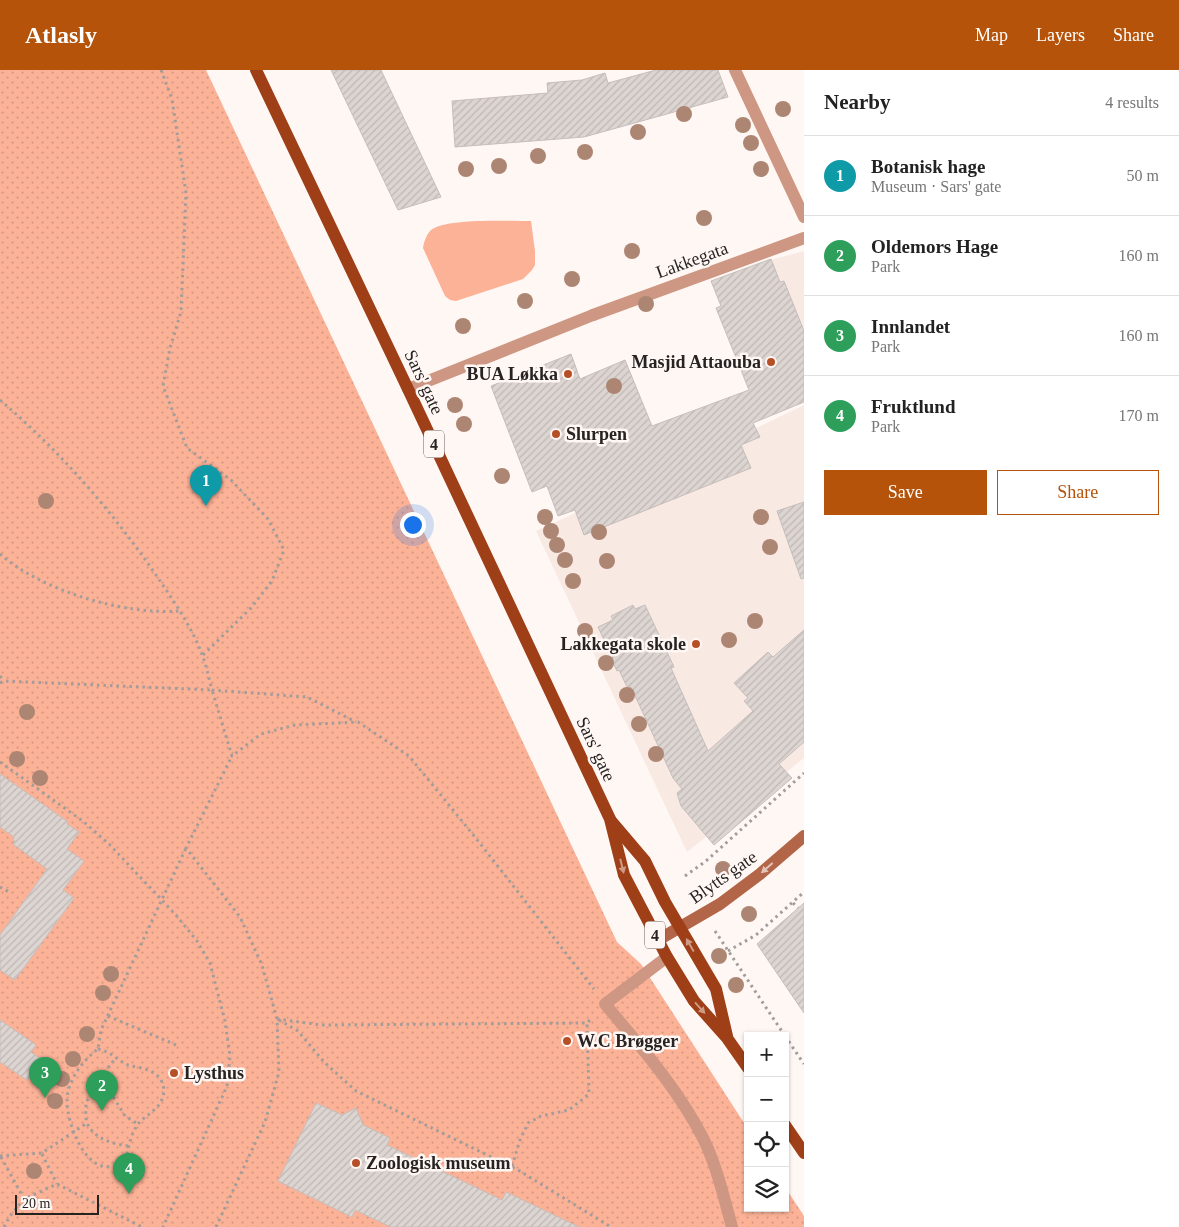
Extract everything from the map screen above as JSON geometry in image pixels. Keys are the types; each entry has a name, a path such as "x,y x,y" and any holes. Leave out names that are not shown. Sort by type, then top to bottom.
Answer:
{"main road":[{"name":"Sars' gate","path":"256,70 610,819 624,875 667,957 694,1001 727,1038 744,1062"},
{"name":"Sars' gate","path":"610,819 645,861 665,902 716,989 727,1038"},
{"path":"789,1131 804,1153"}],"street":[{"path":"735,70 804,217"},
{"name":"Lakkegata","path":"408,389 593,315 804,238"},
{"name":"Blytts gate","path":"658,940 720,904 760,874 804,836"},
{"path":"667,957 606,1004 651,1059 679,1098 704,1140 721,1185 732,1227"}],"path":[{"path":"161,70 172,99 186,193 181,312 170,348 163,386 187,448 231,480 268,518 284,550 272,581 250,609 202,656"},
{"path":"0,400 20,417 79,476 136,547 180,611 202,656 232,756"},
{"path":"0,554 35,578 80,596 128,608 166,612 180,611"},
{"path":"0,676 2,682 212,690 307,697 358,722 409,756 606,1004"},
{"path":"98,1049 110,1053 130,1065 150,1071 160,1077 164,1087 164,1096 160,1104 138,1124 132,1134 124,1160 116,1166 95,1163 85,1154 74,1133 67,1100 70,1086 86,1058 98,1049 101,1030 186,848 232,756 261,734 295,726 358,722"},
{"path":"0,762 84,822 108,844 162,900 197,941 210,963 226,1021 230,1056 227,1086 163,1227"},
{"path":"685,876 706,860 804,773"},
{"path":"186,848 240,917 262,965 277,1019 279,1072 264,1122 216,1227"},
{"path":"0,886 9,892"},
{"path":"728,951 756,935 804,892"},
{"path":"792,903 798,908"},
{"path":"714,928 782,1032"},
{"path":"277,1019 322,1025 587,1022 596,1014"},
{"path":"108,1016 176,1045"},
{"path":"277,1019 298,1031 324,1062 356,1091 512,1167 611,1227"},
{"path":"512,1167 520,1140 528,1123 542,1116 568,1110 589,1094 587,1022"},
{"path":"789,1042 804,1064"},
{"path":"116,1058 86,1102 87,1123 109,1142 128,1146"},
{"path":"99,1085 114,1098 125,1116 138,1124"},
{"path":"24,1199 1,1156 42,1153 87,1123"},
{"path":"42,1153 58,1184 142,1227"},
{"path":"4,1227 10,1216 24,1199 58,1184"}],"shaded area":[{"path":"0,70 206,70 617,942 641,964 744,1123 744,1212 789,1212 789,1193 804,1216 804,1227 0,1227"},
{"path":"531,221 535,265 523,279 456,301 450,300 445,296 423,248 431,230 438,226 463,222"},
{"path":"804,251 804,352 767,261"},
{"name":"Lakkegata skole","path":"804,405 804,758 687,852 536,531"}],"building":[{"path":"331,70 381,70 441,197 398,210"},
{"path":"656,70 718,70 728,97 584,137 455,147 452,101 548,93 547,83 582,80 605,73 608,83"},
{"path":"771,259 780,282 784,281 804,331 804,402 753,423 760,437 741,445 751,468 584,535 575,510 558,516 547,486 532,492 491,386 571,354 580,379 625,360 652,426 749,390 716,308 721,306 711,281"},
{"path":"804,502 804,578 801,579 777,511"},
{"path":"633,605 635,609 645,605 674,667 671,668 708,751 753,711 744,701 748,698 734,683 768,652 773,657 804,630 804,742 779,764 792,778 714,845 681,806 677,793 682,789 673,778 631,687 628,689 619,670 617,671 598,627 613,620 611,616"},
{"path":"0,774 68,822 67,824 79,832 67,849 84,861 63,890 74,898 15,980 0,970 0,935 47,869 13,844 15,841 13,840 14,837 0,827"},
{"path":"804,903 804,1013 757,944"},
{"path":"0,1020 36,1045 31,1052 41,1059 27,1080 0,1062"},
{"name":"Zoologisk museum","path":"316,1103 342,1115 356,1108 363,1125 390,1138 387,1145 502,1200 506,1192 579,1227 391,1227 355,1210 352,1217 278,1181"}],"place":[{"name":"Masjid Attaouba","path":"771,362"},
{"name":"BUA Løkka","path":"568,374"},
{"name":"Slurpen","path":"556,434"},
{"name":"Botanisk hage","path":"206,506"},
{"name":"Lakkegata skole","path":"696,644"},
{"name":"W.C Brøgger","path":"567,1041"},
{"name":"Lysthus","path":"174,1073"},
{"name":"Innlandet","path":"45,1098"},
{"name":"Oldemors Hage","path":"102,1111"},
{"name":"Zoologisk museum","path":"356,1163"},
{"name":"Fruktlund","path":"129,1194"}]}
